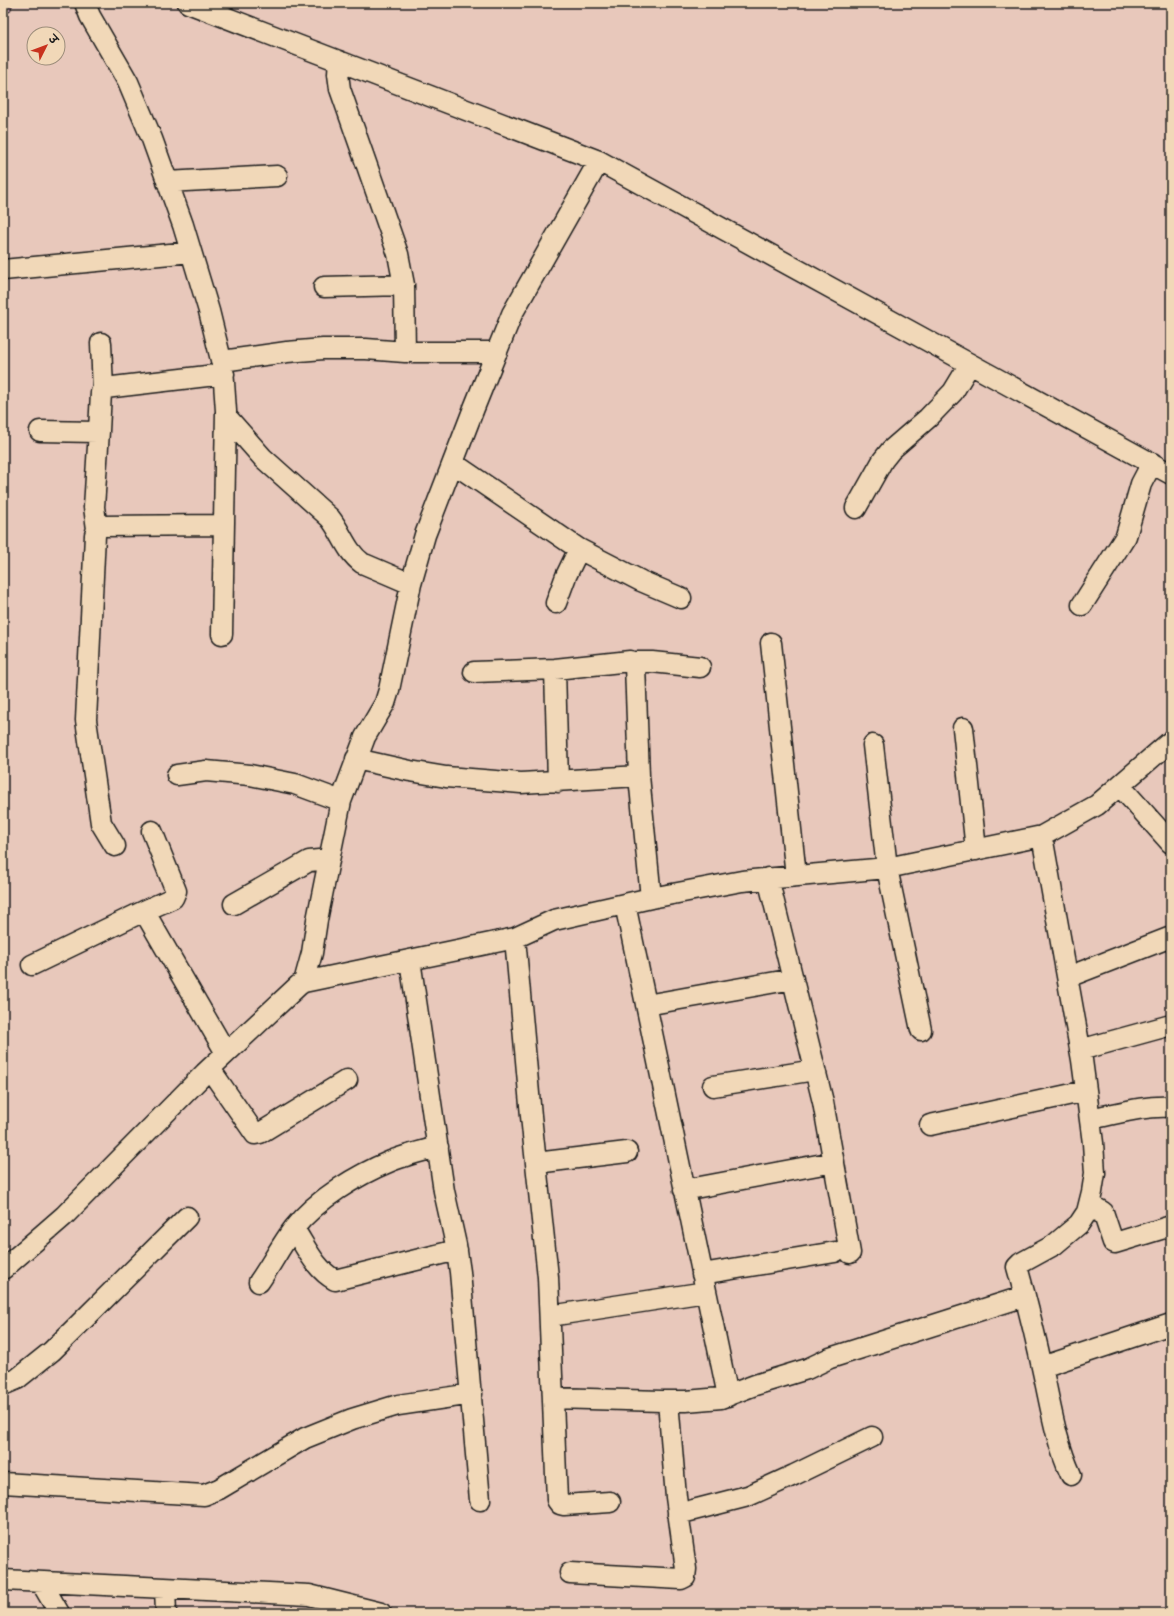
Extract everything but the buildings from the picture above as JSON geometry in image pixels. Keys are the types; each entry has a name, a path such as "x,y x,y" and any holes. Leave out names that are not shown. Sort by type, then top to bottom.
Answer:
{"street":[{"path":"85,3 90,16 128,82 152,139 191,252 209,311 223,368 226,416 222,634"},
{"path":"188,3 599,161 1171,474"},
{"path":"339,61 338,74 340,89 398,254 404,285 405,352"},
{"path":"304,982 312,953 341,801 365,736 385,703 411,584 425,535 512,314 599,161"},
{"path":"167,182 277,176"},
{"path":"3,270 191,252"},
{"path":"324,287 404,285"},
{"path":"100,343 103,368 94,507 97,529 95,535 86,720 101,823 115,846"},
{"path":"102,390 105,388 223,368 287,352 323,349 366,349 405,352 497,352"},
{"path":"856,508 890,450 928,418 953,392 970,364"},
{"path":"226,416 263,458 330,518 339,529 349,550 355,558 362,563 411,584"},
{"path":"40,431 99,431"},
{"path":"1082,605 1126,536 1141,484 1152,463"},
{"path":"453,464 579,549 636,578 681,598"},
{"path":"97,529 101,526 224,525"},
{"path":"556,603 566,576 579,549"},
{"path":"771,643 796,876"},
{"path":"474,672 555,669 630,661 700,667"},
{"path":"633,662 635,665 639,776 651,898"},
{"path":"555,669 558,782"},
{"path":"963,728 976,850"},
{"path":"3,1269 64,1216 226,1053 304,982 515,938 554,920 651,898 742,881 887,868 1042,836 1097,805 1171,742"},
{"path":"873,745 887,868 921,1030"},
{"path":"356,759 446,777 521,783 639,776"},
{"path":"177,774 206,771 250,775 295,784 341,801"},
{"path":"1120,786 1171,843"},
{"path":"32,965 173,898 176,891 152,831"},
{"path":"1042,836 1080,1050 1093,1143 1095,1172 1087,1212 1080,1224 1054,1245 1018,1265 1017,1267 1026,1296 1062,1456 1071,1475"},
{"path":"234,904 309,861 319,860 329,862"},
{"path":"550,1316 842,1252 834,1162 823,1102 768,878"},
{"path":"625,904 728,1396"},
{"path":"144,911 226,1053"},
{"path":"1068,977 1171,937"},
{"path":"515,938 548,1277 557,1500 560,1504 610,1502"},
{"path":"410,960 444,1191 457,1250 472,1394 480,1500"},
{"path":"646,1005 793,979"},
{"path":"1080,1050 1171,1025"},
{"path":"210,1069 255,1134 260,1133 347,1080"},
{"path":"713,1086 815,1070"},
{"path":"930,1125 1086,1090"},
{"path":"1090,1119 1140,1109 1169,1106"},
{"path":"259,1282 294,1229 314,1207 334,1192 391,1160 438,1147"},
{"path":"536,1163 627,1152"},
{"path":"684,1190 834,1162"},
{"path":"1087,1212 1098,1209 1103,1212 1113,1242 1115,1243 1171,1226"},
{"path":"3,1385 17,1379 47,1356 187,1217"},
{"path":"294,1229 313,1260 327,1276 335,1280 457,1250"},
{"path":"553,1398 668,1401 722,1398 754,1385 807,1369 830,1358 1026,1296"},
{"path":"1042,1367 1171,1324"},
{"path":"3,1483 204,1495 219,1489 306,1438 352,1419 398,1405 472,1394"},
{"path":"570,1573 685,1578 686,1569 678,1514 668,1401"},
{"path":"678,1514 748,1496 872,1437"},
{"path":"3,1580 310,1596 371,1612"},
{"path":"41,1582 59,1613"},
{"path":"165,1588 166,1613"}]}
